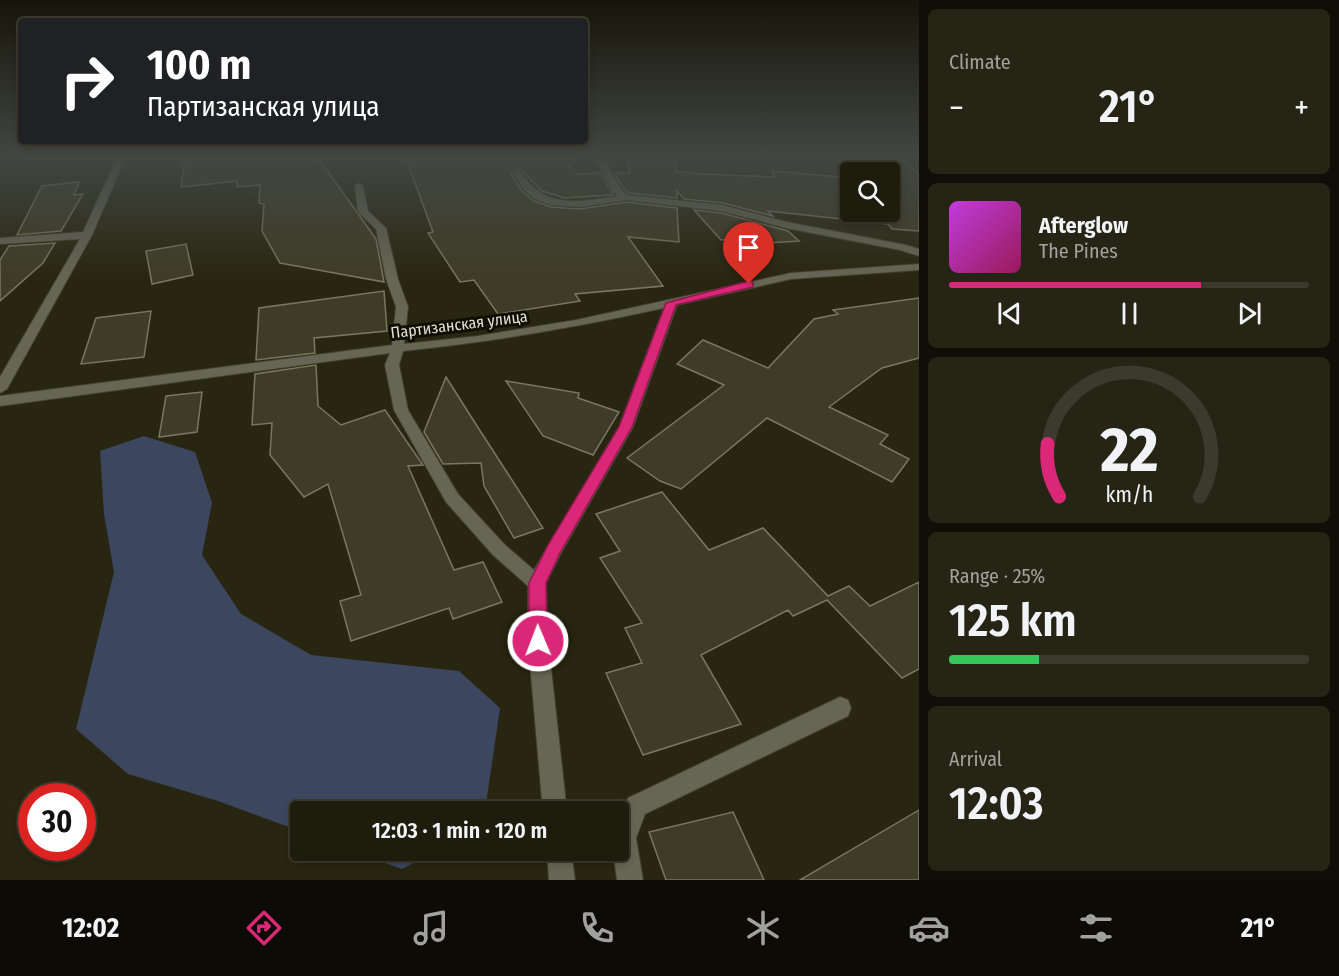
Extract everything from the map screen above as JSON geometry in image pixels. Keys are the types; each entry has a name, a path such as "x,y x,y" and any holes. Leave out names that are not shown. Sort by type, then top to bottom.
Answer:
{"street":[{"path":"0,389 87,235 104,197"},
{"path":"361,197 363,212 381,228 392,279 402,307 398,329 398,348 392,365 401,410 452,498 499,550 537,583"},
{"path":"536,197 540,200 563,204 618,197"},
{"path":"635,197 722,208 786,225 902,247 919,253"},
{"path":"0,241 87,235"},
{"name":"Партизанская улица","path":"0,401 398,348 478,340 565,326 791,276 919,267"},
{"path":"554,801 538,641 537,583 554,549 626,427 672,303"},
{"path":"630,880 624,838 636,806 840,708"},
{"path":"560,861 562,880"}],"shaded area":[{"path":"144,436 195,452 212,503 202,555 241,614 311,655 459,671 500,708 486,801 290,801 290,827 218,801 128,774 76,729 114,572 104,514 100,451"},
{"path":"380,861 417,861 402,869"}],"building":[{"path":"36,197 81,197 61,231 17,235"},
{"path":"259,197 346,197 376,239 384,282 280,263 262,231 264,204 259,203"},
{"path":"420,197 529,197 551,207 580,209 626,202 677,208 679,242 628,237 663,286 575,294 580,301 498,314 474,280 460,282 428,233 433,232"},
{"path":"682,197 840,197 840,219 768,211 773,216 723,203"},
{"path":"900,197 919,197 919,231 892,229 888,224 870,222 900,222"},
{"path":"694,210 722,213 788,231 799,241 752,244 747,238 721,240"},
{"path":"55,243 43,263 0,301 0,260 9,246"},
{"path":"186,244 193,275 152,284 146,251"},
{"path":"384,291 387,331 314,338 315,353 256,360 259,308"},
{"path":"919,298 919,358 882,368 829,407 888,435 880,444 909,459 892,482 767,418 681,489 660,481 627,458 724,385 677,364 703,340 768,368 814,319 838,314 833,310"},
{"path":"151,311 144,357 81,364 96,318"},
{"path":"316,365 318,406 341,425 385,410 423,465 408,466 454,570 483,562 502,602 453,619 449,608 351,641 340,601 361,595 328,484 304,497 270,455 272,423 252,425 255,374"},
{"path":"446,377 543,528 514,538 484,486 481,463 443,464 424,432"},
{"path":"506,381 579,393 578,398 619,412 593,455 543,436"},
{"path":"202,392 197,432 159,437 166,396"},
{"path":"662,492 709,550 763,528 828,596 849,586 870,606 919,582 919,669 902,678 827,600 793,616 788,610 701,655 741,724 643,755 606,673 642,663 625,628 642,623 600,558 620,551 596,514"},
{"path":"919,810 919,880 800,880"},
{"path":"733,812 764,880 666,880 649,832"}],"route":[{"path":"538,641 537,583 554,549 626,427 672,303 749,284"}]}
